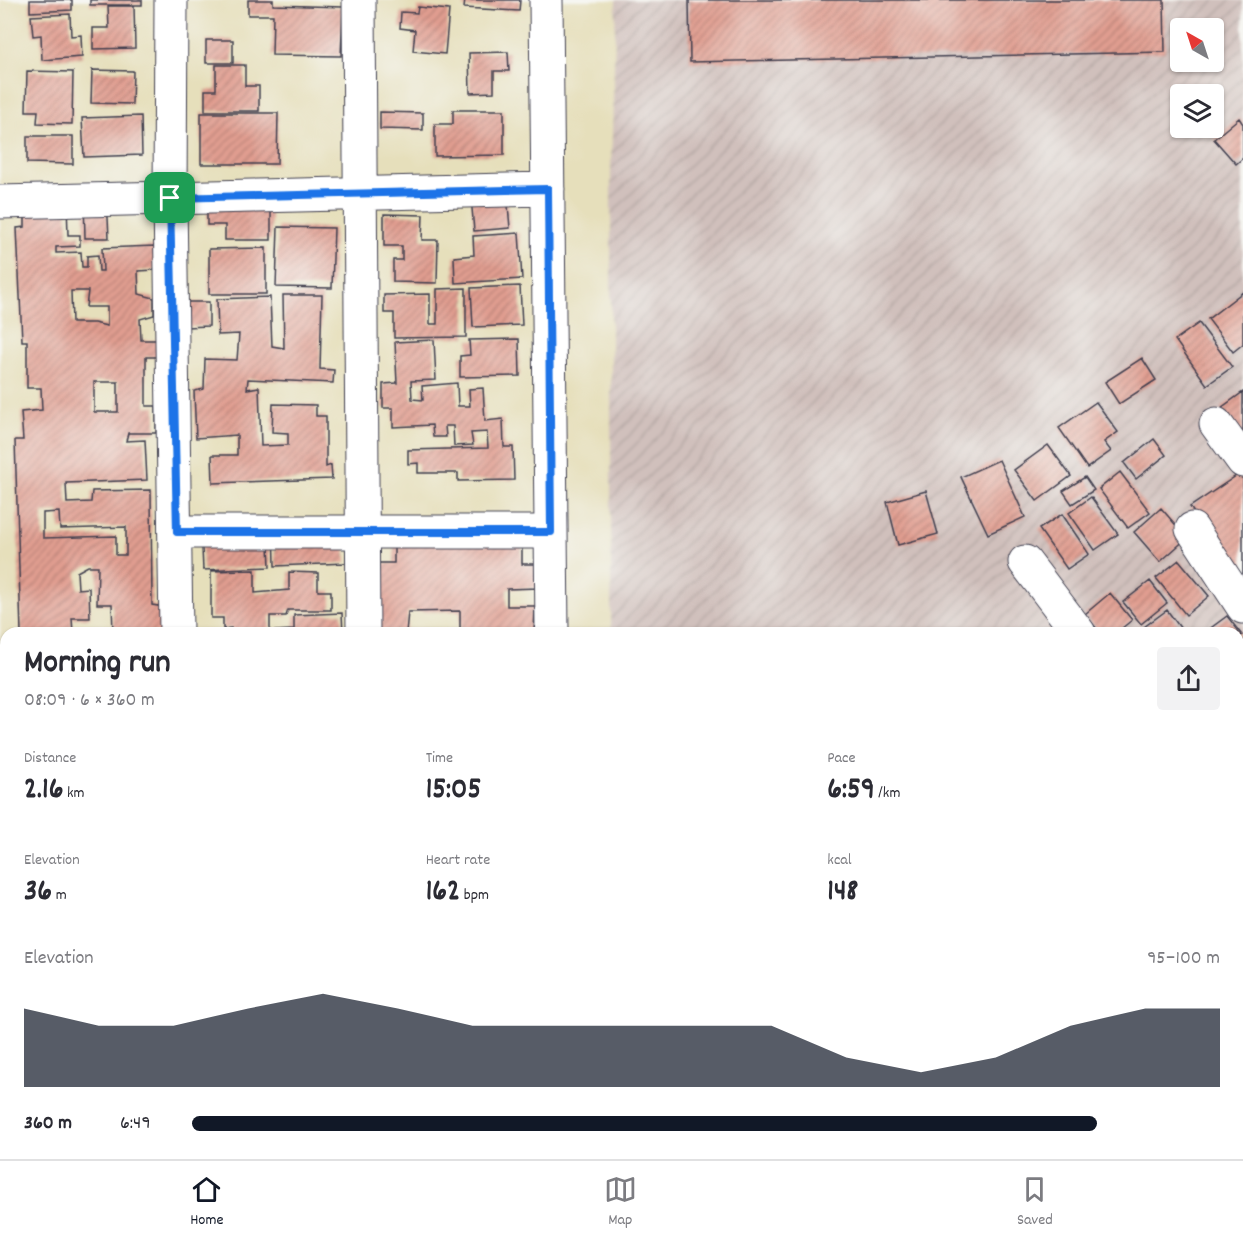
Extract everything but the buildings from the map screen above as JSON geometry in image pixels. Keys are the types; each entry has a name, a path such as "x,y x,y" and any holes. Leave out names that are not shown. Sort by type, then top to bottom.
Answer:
{"street":[{"path":"171,0 170,198 177,627"},
{"path":"359,0 363,627"},
{"path":"546,0 552,627"},
{"path":"0,202 548,189"},
{"path":"1216,424 1243,461"},
{"path":"1192,529 1243,607"},
{"path":"177,532 551,532"},
{"path":"1025,562 1074,627"}],"shaded area":[{"path":"616,0 1243,0 1243,627 611,627 611,168"}],"route":[{"path":"548,189 551,532 177,532 170,198 548,189"}]}
